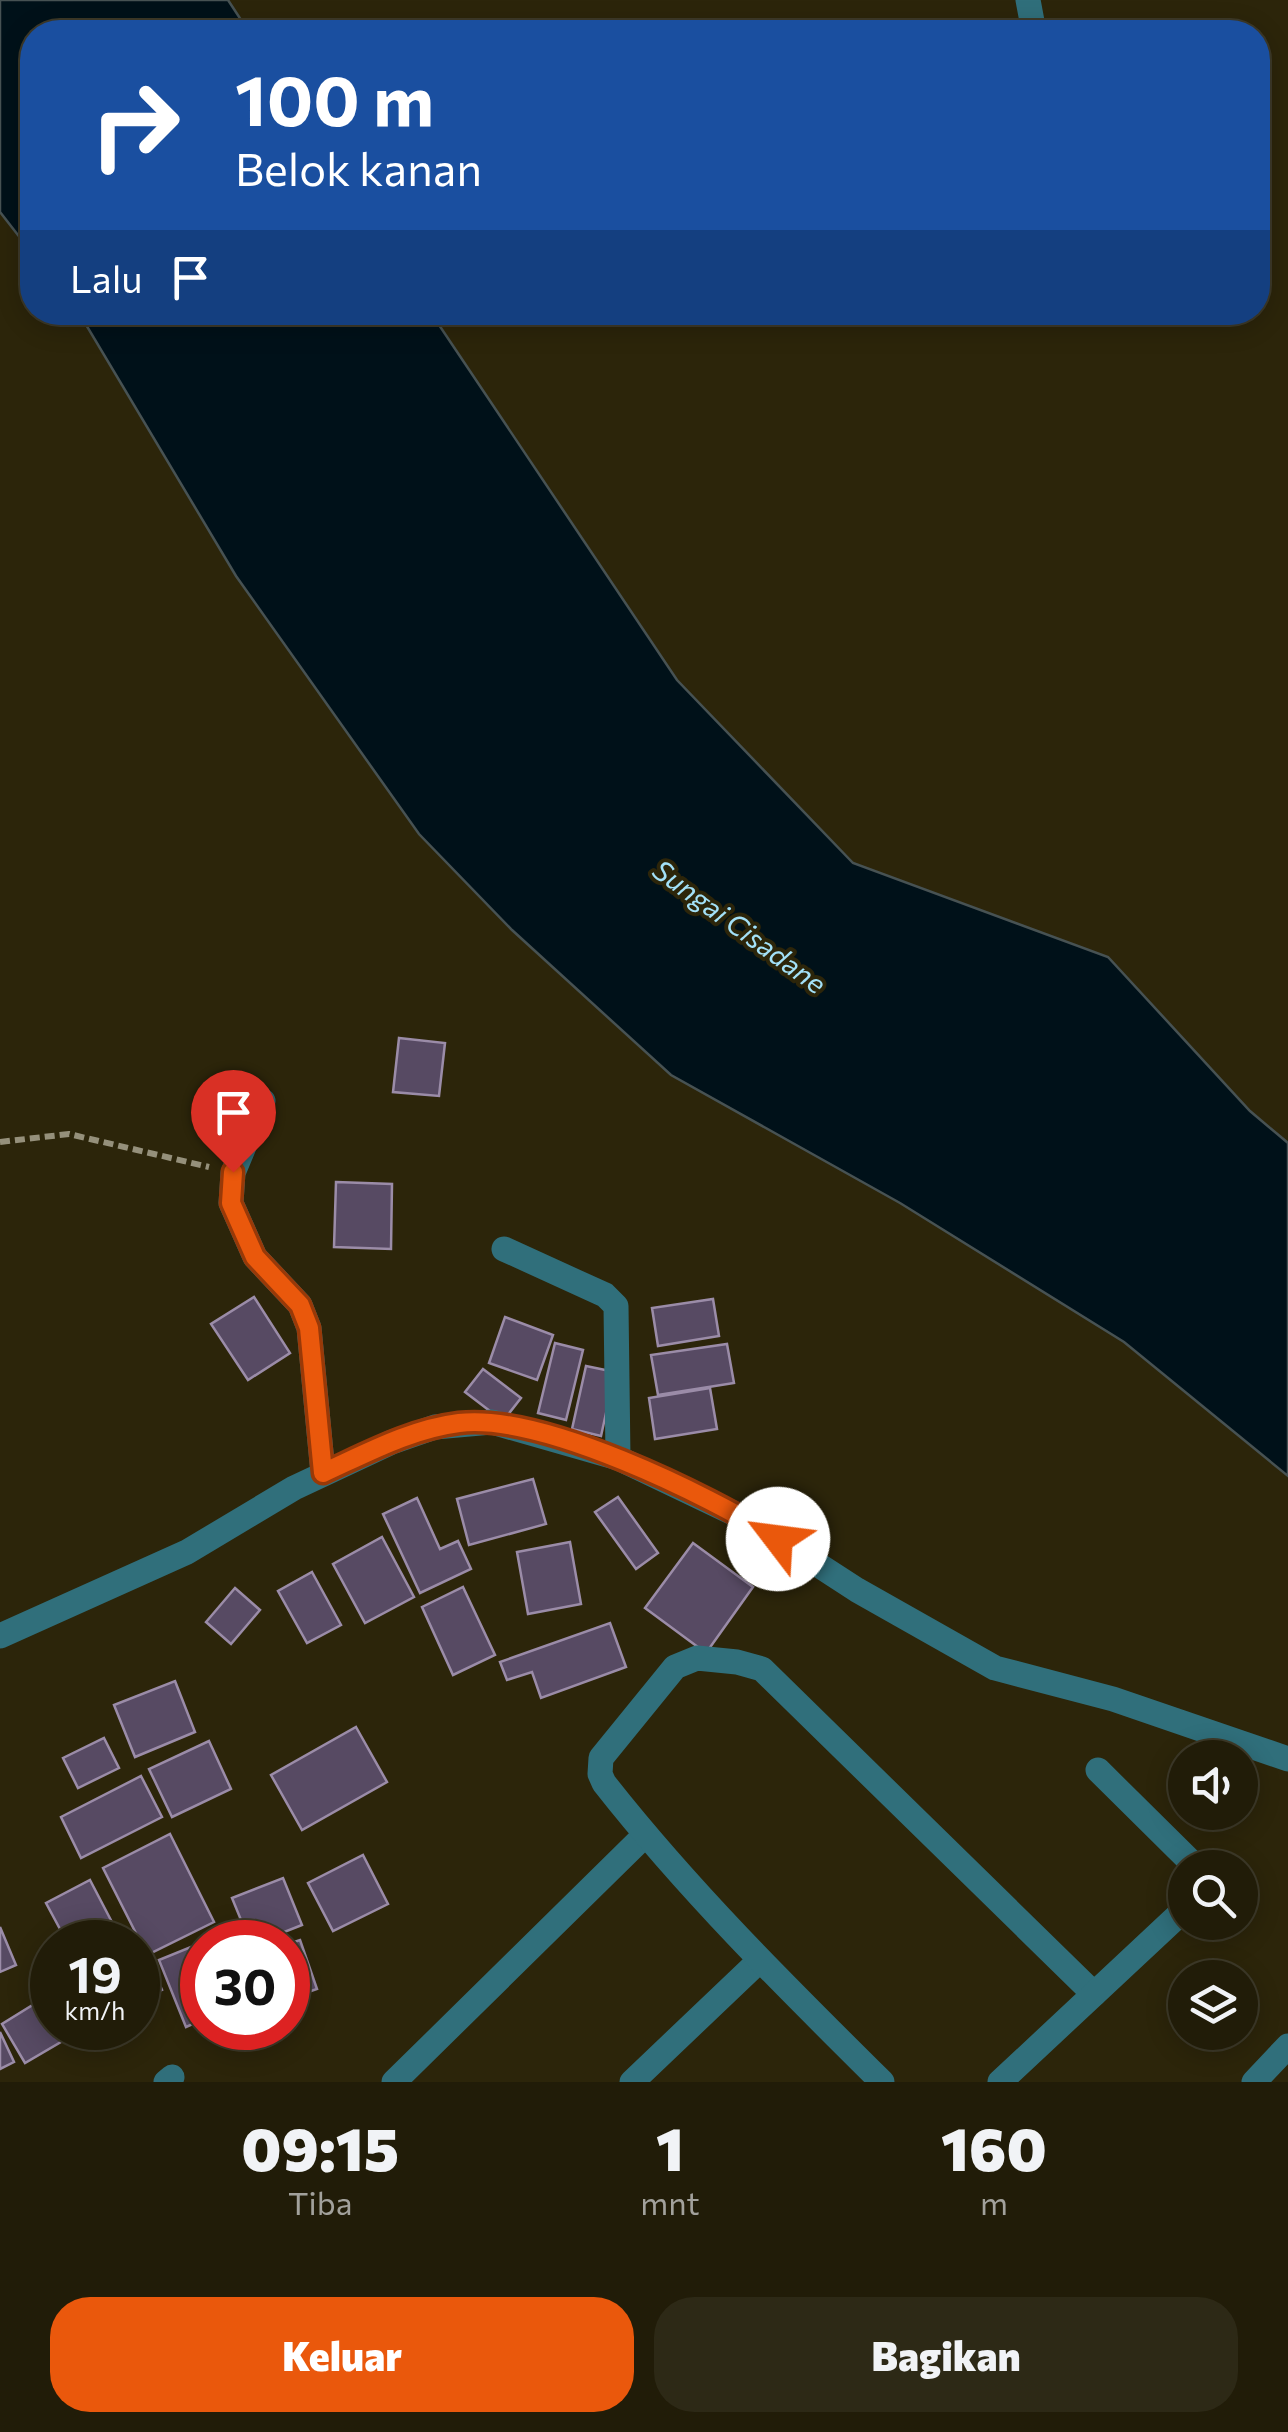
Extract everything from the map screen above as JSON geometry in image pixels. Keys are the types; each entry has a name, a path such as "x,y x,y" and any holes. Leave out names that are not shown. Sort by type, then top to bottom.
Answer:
{"street":[{"path":"263,1102 233,1172 231,1203 255,1257 300,1305 309,1328 323,1473"},
{"path":"504,1249 605,1296 616,1306 618,1458"},
{"path":"0,1636 187,1552 323,1473 392,1442 435,1427 492,1422 618,1458 752,1522 856,1590 995,1668 1112,1699 1288,1759"},
{"path":"875,2080 644,1835 604,1783 601,1758 675,1666 697,1658 762,1669 1094,1994"},
{"path":"1098,1770 1179,1850"},
{"path":"394,2082 644,1835"},
{"path":"1000,2082 1168,1925"},
{"path":"632,2082 760,1960"},
{"path":"1254,2082 1288,2046"}],"path":[{"path":"0,1142 70,1134 233,1172"}],"water":[{"path":"0,0 228,0 241,20 20,20 20,238 0,212"},
{"name":"Sungai Cisadane","path":"86,325 439,325 677,680 853,863 1108,957 1250,1111 1288,1143 1288,1476 1124,1342 900,1203 671,1075 512,930 419,834 236,576"}],"building":[{"path":"399,1038 445,1043 439,1096 393,1092"},
{"path":"336,1182 392,1184 391,1249 334,1247"},
{"path":"254,1297 290,1353 248,1380 211,1324"},
{"path":"713,1299 719,1336 658,1346 652,1308"},
{"path":"505,1317 553,1335 537,1380 489,1363"},
{"path":"555,1343 583,1350 566,1420 538,1413"},
{"path":"727,1344 734,1383 658,1395 651,1355"},
{"path":"586,1366 615,1372 601,1436 572,1429"},
{"path":"483,1369 521,1398 503,1421 465,1392"},
{"path":"710,1388 717,1429 655,1439 649,1398"},
{"path":"533,1479 546,1524 469,1545 457,1499"},
{"path":"618,1497 658,1553 636,1569 595,1512"},
{"path":"417,1498 440,1549 458,1541 471,1569 420,1593 383,1514"},
{"path":"382,1537 414,1597 365,1623 333,1564"},
{"path":"570,1542 581,1604 528,1614 517,1552"},
{"path":"693,1543 753,1587 706,1653 645,1608"},
{"path":"312,1572 341,1625 307,1643 278,1591"},
{"path":"463,1587 495,1655 453,1675 422,1607"},
{"path":"235,1588 260,1610 231,1644 206,1622"},
{"path":"610,1623 626,1667 541,1698 532,1672 507,1680 500,1662"},
{"path":"175,1681 195,1732 135,1757 114,1705"},
{"path":"356,1727 387,1782 302,1830 271,1775"},
{"path":"104,1738 119,1768 78,1788 63,1758"},
{"path":"209,1741 231,1789 172,1817 149,1769"},
{"path":"141,1776 162,1817 81,1858 61,1817"},
{"path":"170,1834 213,1920 180,1920 180,1939 160,1949 160,1920 129,1920 103,1868"},
{"path":"363,1855 388,1904 333,1931 308,1883"},
{"path":"283,1878 300,1920 241,1920 232,1898"},
{"path":"90,1880 111,1920 55,1920 46,1903"},
{"path":"0,1927 16,1965 0,1972"},
{"path":"180,1951 180,2012 160,1962"},
{"path":"310,1969 317,1989 310,1991"},
{"path":"30,2007 30,2050 47,2050 25,2063 2,2024"},
{"path":"0,2032 14,2062 0,2069"}],"route":[{"path":"233,1172 231,1203 255,1257 300,1305 309,1328 323,1473 435,1427 492,1422 618,1458 752,1522 778,1539"}]}
